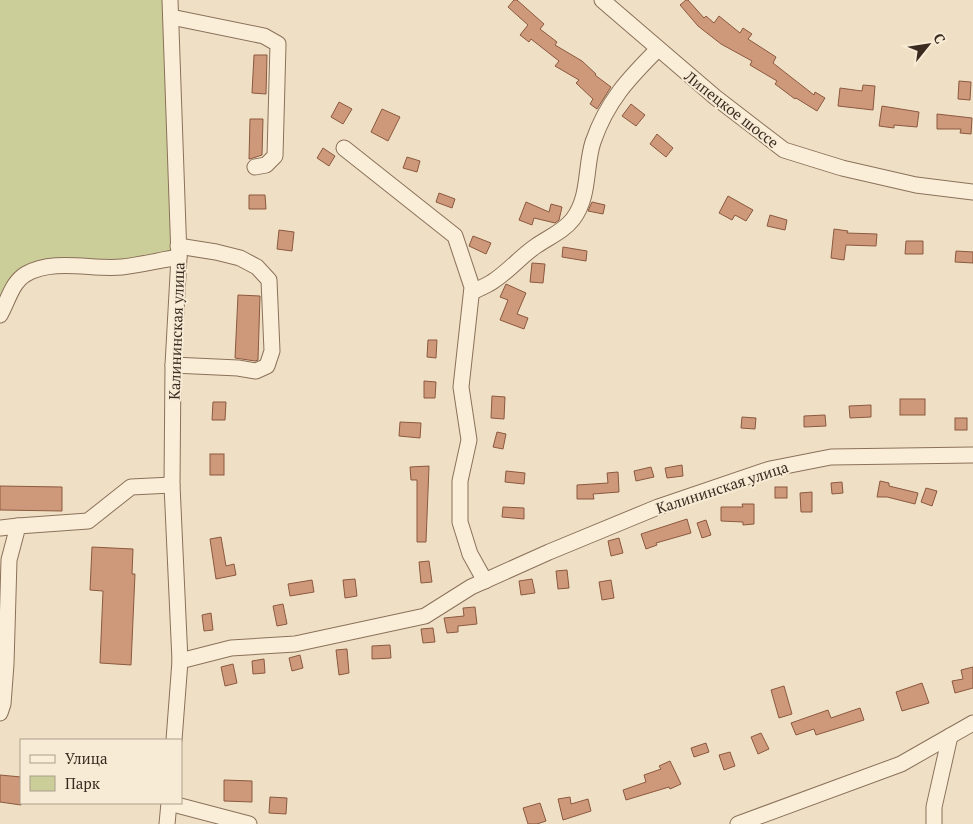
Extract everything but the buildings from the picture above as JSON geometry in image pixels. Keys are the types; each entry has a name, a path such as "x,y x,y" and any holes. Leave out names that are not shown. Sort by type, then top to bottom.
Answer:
{"street":[{"name":"Калининская улица","path":"170,0 178,251 173,365 172,485 180,661 174,739"},
{"name":"Липецкое шоссе","path":"602,0 714,97 784,150 842,168 916,185 973,192"},
{"path":"171,17 264,36 278,44 275,156 266,165 255,167"},
{"path":"472,292 493,282 513,264 573,219 581,204 593,143 604,117 615,96 633,74 658,49"},
{"path":"344,148 455,236 472,287 461,387 469,440 460,481 460,522 470,554 485,581"},
{"path":"0,315 14,285 26,274 41,268 77,265 121,267 178,251 216,252 240,258 257,267 268,280 272,351 266,366 256,370 173,365"},
{"name":"Калининская улица","path":"180,661 231,648 295,644 363,631 425,616 471,587 658,507 770,469 831,457 973,455"},
{"path":"0,528 88,521 131,487 172,485"},
{"path":"0,712 3,704 6,664 9,560 18,526"},
{"path":"738,824 901,764 973,723"},
{"path":"934,824 934,807 950,736"},
{"path":"167,824 169,804"},
{"path":"173,804 249,824"}],"green space":[{"path":"0,0 170,0 179,257 25,274 0,315"}]}
